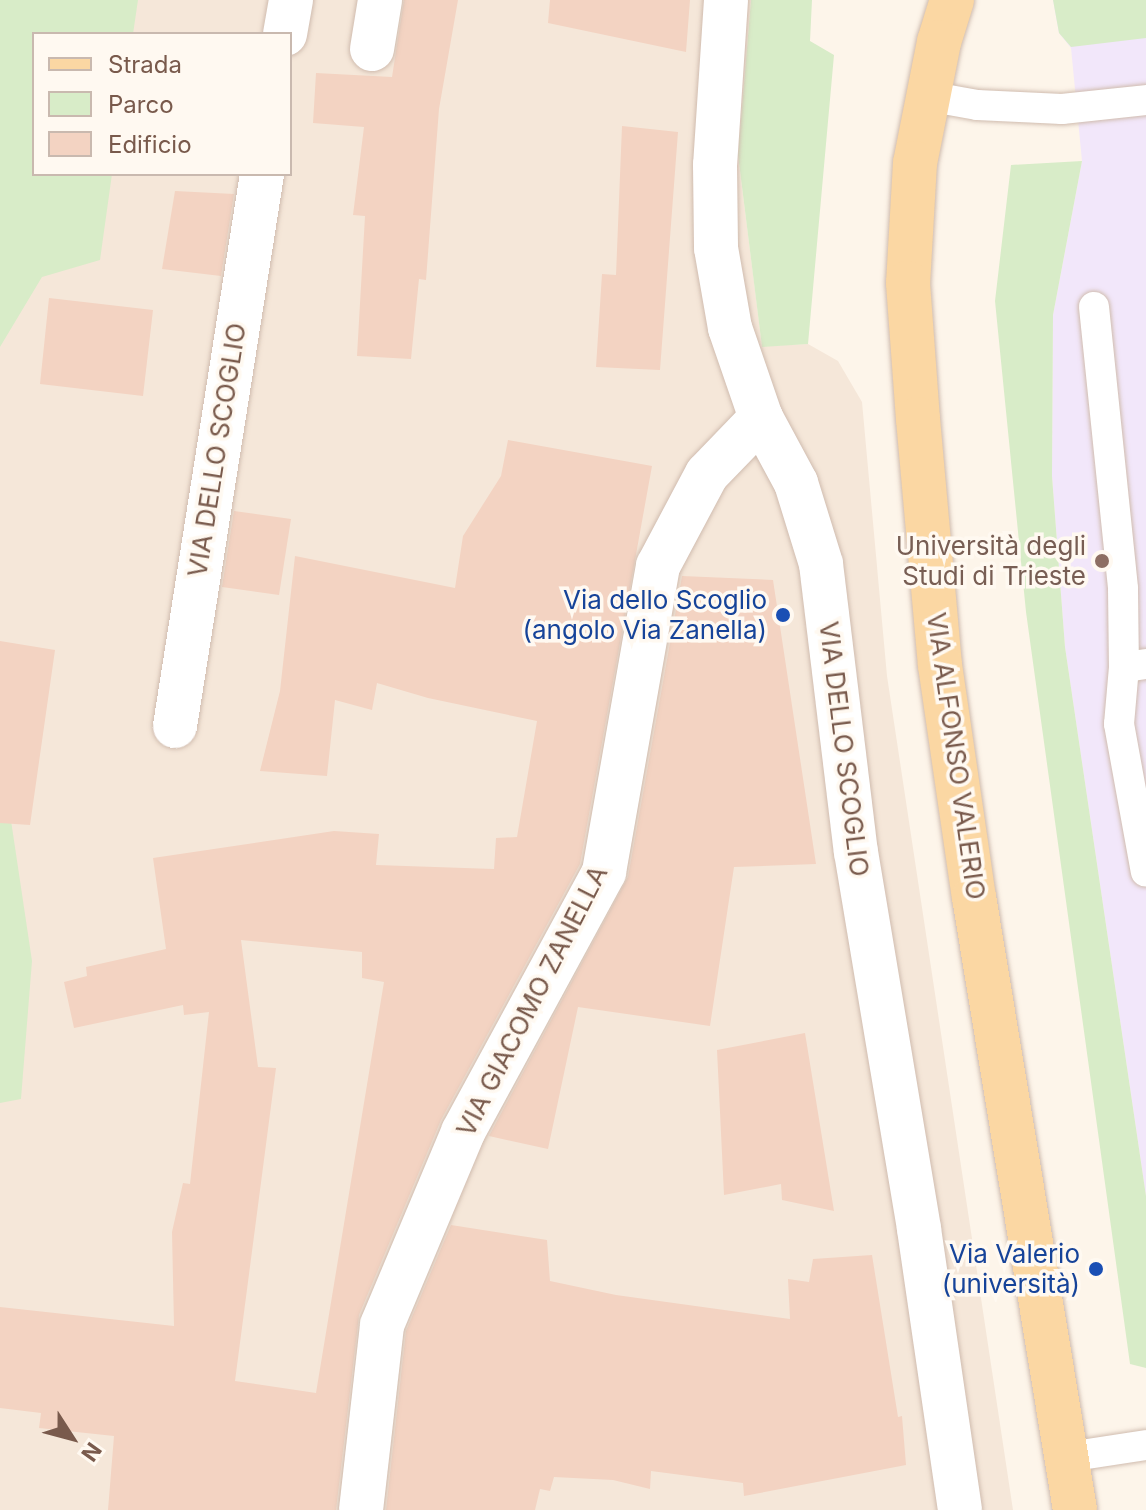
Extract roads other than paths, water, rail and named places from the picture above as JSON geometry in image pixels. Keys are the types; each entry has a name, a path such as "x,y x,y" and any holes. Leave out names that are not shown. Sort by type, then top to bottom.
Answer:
{"main road":[{"name":"VIA ALFONSO VALERIO","path":"952,0 927,96 915,163 908,283 940,665 974,897 1075,1510"}],"street":[{"path":"285,32 291,0"},
{"path":"372,49 380,0"},
{"name":"VIA DELLO SCOGLIO","path":"726,0 715,165 716,248 730,328 761,418 796,483 821,564 856,852 919,1229 960,1510"},
{"name":"VIA DELLO SCOGLIO","path":"175,726 262,176"},
{"name":"VIA GIACOMO ZANELLA","path":"361,1510 382,1325 463,1132 604,872 658,566 707,474 761,418"}],"lane":[{"path":"927,96 977,105 1062,109 1146,100"},
{"path":"1094,307 1123,589 1135,665 1119,724 1146,872"},
{"path":"1068,1457 1146,1445"}],"place":[{"name":"Università degli Studi di Trieste","path":"1102,561"},
{"name":"Via dello Scoglio (angolo Via Zanella)","path":"783,615"},
{"name":"Via Valerio (università)","path":"1096,1269"}]}
